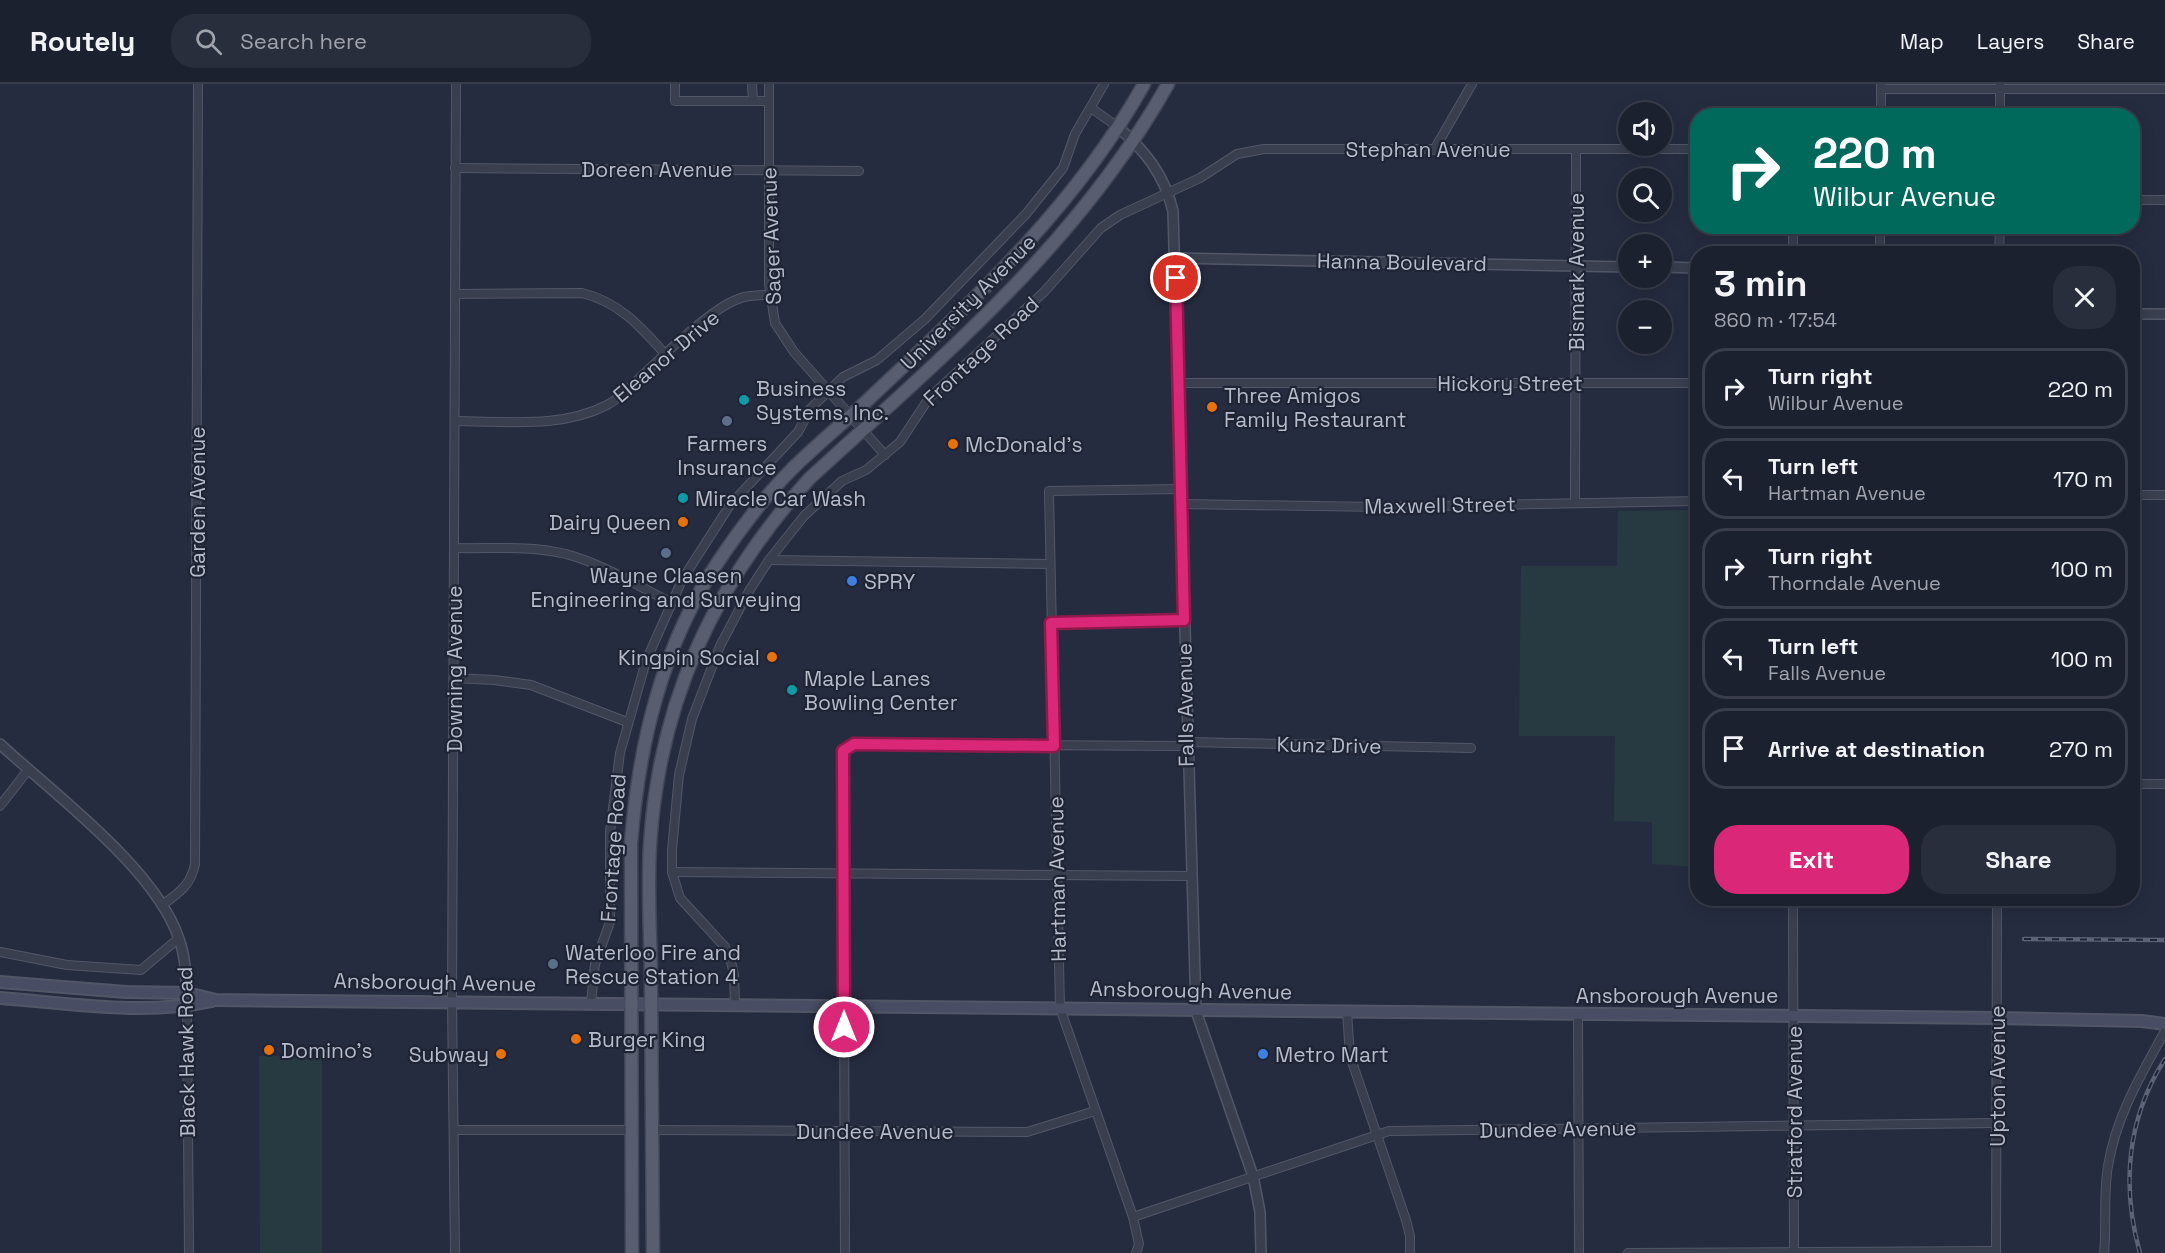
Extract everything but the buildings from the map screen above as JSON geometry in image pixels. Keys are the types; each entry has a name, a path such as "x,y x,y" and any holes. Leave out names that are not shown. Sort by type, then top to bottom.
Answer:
{"main road":[{"name":"University Avenue","path":"632,1253 631,843 635,798 649,719 670,657 700,593 752,515 793,468 850,417 1017,256 1070,192 1118,127 1144,84"},
{"name":"University Avenue","path":"652,1253 650,848 655,791 667,732 691,659 721,597 752,549 809,479 977,326 1032,270 1088,203 1133,140 1168,84"},
{"name":"Ansborough Avenue","path":"0,982 126,992 187,993 216,1000"},
{"name":"Ansborough Avenue","path":"0,998 127,1006 187,1006 216,1000 452,1001 1196,1011 1997,1018 2142,1020 2165,1024"}],"street":[{"name":"Garden Avenue","path":"162,905 185,888 193,876 195,864 198,84"},
{"name":"Downing Avenue","path":"455,1253 452,1001 456,84"},
{"path":"675,84 675,101 769,100"},
{"path":"752,84 753,101"},
{"name":"Sager Avenue","path":"769,84 769,295 781,335 885,455"},
{"name":"Frontage Road","path":"591,1003 595,964 610,922 610,832 614,790 627,722 646,661 692,564 730,505 798,432 811,408 828,390 843,377 889,351 997,247 1063,168 1075,134 1104,84"},
{"path":"1434,150 1472,84"},
{"path":"2000,86 2000,108"},
{"path":"1881,108 1881,87 2000,86 2165,89"},
{"name":"Falls Avenue","path":"1090,108 1133,140 1156,166 1169,194 1173,211 1186,744 1196,1011 1253,1176 1260,1212 1261,1253"},
{"name":"Bismark Avenue","path":"1575,503 1576,149"},
{"name":"Stephan Avenue","path":"1169,194 1225,161 1250,151 1690,149"},
{"name":"Doreen Avenue","path":"455,168 859,171"},
{"name":"Frontage Road","path":"735,1005 734,975 730,957 725,947 680,898 672,872 675,803 693,717 708,671 734,617 769,560 804,516 842,481 866,470 885,455 907,432 929,398 1044,292 1101,228 1120,215 1169,194"},
{"path":"2140,200 2165,200"},
{"name":"Hanna Boulevard","path":"1175,258 1618,267"},
{"path":"1672,267 1690,268"},
{"path":"455,294 582,293 600,297 634,320 665,354"},
{"name":"Eleanor Drive","path":"454,421 547,422 579,416 609,404 665,354 730,302 748,296 769,295"},
{"path":"2140,314 2165,314"},
{"name":"Hickory Street","path":"1178,383 1690,383"},
{"name":"Hartman Avenue","path":"1136,1253 1139,1244 1133,1217 1060,1008 1049,491 1181,489"},
{"path":"2140,495 2165,495"},
{"name":"Maxwell Street","path":"1181,504 1377,507 1690,501"},
{"path":"454,548 532,549 566,555 598,566 672,603"},
{"path":"769,560 1050,564"},
{"path":"1051,623 1184,620"},
{"path":"453,678 494,680 531,686 627,722"},
{"name":"Black Hawk Road","path":"0,744 135,870 162,905 179,938 186,967 187,993 189,1253"},
{"name":"Kunz Drive","path":"843,873 843,751 854,744 1054,746 1186,744 1471,748"},
{"path":"0,806 28,770"},
{"path":"2140,784 2165,784"},
{"path":"672,872 1190,876"},
{"path":"843,873 845,1253"},
{"name":"Stratford Avenue","path":"1793,906 1794,1253"},
{"name":"Upton Avenue","path":"1996,1252 1997,906"},
{"path":"0,952 68,965 141,970 179,938"},
{"path":"1347,1011 1350,1056 1406,1220 1410,1236 1410,1253"},
{"path":"1578,1015 1579,1253"},
{"path":"2104,1253 2107,1235 2108,1167 2112,1144 2128,1100 2165,1031"},
{"name":"Dundee Avenue","path":"652,1130 1027,1132 1095,1111"},
{"name":"Dundee Avenue","path":"1133,1217 1389,1131 1996,1123"},
{"path":"454,1130 632,1130"},
{"path":"1628,1253 1996,1252"}],"shaded area":[{"path":"1690,510 1690,866 1652,864 1652,822 1614,821 1615,736 1519,736 1521,566 1617,566 1618,511"},
{"path":"259,1056 322,1056 322,1253 260,1253"}],"railway":[{"path":"2024,939 2165,940"},
{"path":"2140,1253 2131,1203 2131,1153 2142,1105 2165,1059"}],"place":[{"name":"Business Systems, Inc.","path":"744,400"},
{"name":"Three Amigos Family Restaurant","path":"1212,407"},
{"name":"Farmers Insurance","path":"727,421"},
{"name":"McDonald's","path":"953,444"},
{"name":"Miracle Car Wash","path":"683,498"},
{"name":"Dairy Queen","path":"683,522"},
{"name":"Wayne Claasen Engineering and Surveying","path":"666,553"},
{"name":"SPRY","path":"852,581"},
{"name":"Kingpin Social","path":"772,657"},
{"name":"Maple Lanes Bowling Center","path":"792,690"},
{"name":"Waterloo Fire and Rescue Station 4","path":"553,964"},
{"name":"Burger King","path":"576,1039"},
{"name":"Domino's","path":"269,1050"},
{"name":"Subway","path":"501,1054"},
{"name":"Metro Mart","path":"1263,1054"}],"route":[{"path":"844,1027 843,751 854,744 1054,746 1051,623 1184,620 1176,278"}]}
